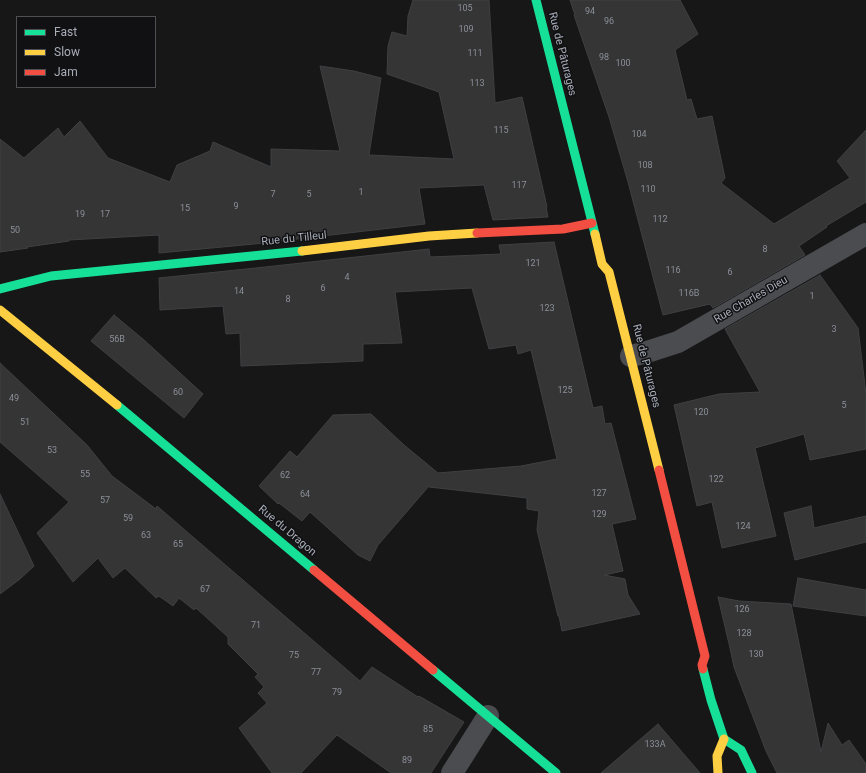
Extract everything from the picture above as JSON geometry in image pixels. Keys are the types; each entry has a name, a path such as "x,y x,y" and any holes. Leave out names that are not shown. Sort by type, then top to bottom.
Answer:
{"street":[{"name":"Rue de Pâturages","path":"536,0 602,264 610,272 705,656 702,665 724,739"},
{"name":"Rue du Tilleul","path":"0,289 51,276 255,256 429,236 563,229 592,223"},
{"name":"Rue Charles Dieu","path":"631,356 678,342 866,234"},
{"name":"Rue du Dragon","path":"0,310 142,425 556,773"},
{"path":"452,773 488,716"},
{"path":"718,773 717,756 724,739 741,750 752,773"}],"building":[{"path":"413,0 489,0 495,103 522,97 548,217 493,220 484,185 419,188 425,224 254,244 159,253 159,235 69,240 0,252 0,139 24,158 58,128 64,137 80,121 108,158 170,182 177,165 210,151 213,142 271,167 271,149 340,151 320,66 354,71 381,78 369,155 454,159 439,92 387,74 388,46 392,32 407,36 408,16"},
{"path":"570,0 680,0 698,34 675,50 687,100 691,99 697,119 712,116 725,178 721,183 774,224 850,178 837,161 866,130 866,202 826,226 827,227 799,246 805,255 713,308 710,304 663,315 628,182 609,117"},
{"path":"554,242 593,408 602,406 605,424 611,423 636,519 612,524 623,571 604,575 625,579 628,595 640,614 562,631 537,530 539,511 527,509 527,498 429,486 378,545 370,561 358,555 310,512 302,521 279,503 278,504 259,486 290,451 297,457 333,415 371,414 404,445 438,473 521,466 557,459 531,350 518,354 516,345 489,349 472,288 395,292 402,343 363,344 363,361 241,366 240,333 226,334 223,306 160,310 159,278 429,249 430,257 501,254 499,245"},
{"path":"820,275 858,328 866,394 866,449 810,460 804,434 755,448 776,536 722,548 712,502 697,506 674,405 719,394 760,392 725,329"},
{"path":"114,315 144,340 203,394 184,418 91,341"},
{"path":"0,363 87,445 112,476 156,509 157,506 360,681 372,667 418,697 419,696 464,722 431,773 391,773 337,735 301,773 272,773 239,728 267,703 258,693 264,687 255,677 258,674 228,644 228,637 196,608 194,610 179,598 173,606 159,596 156,598 125,568 113,578 98,558 73,582 37,533 69,502 0,442"},
{"path":"0,494 34,566 0,594"},
{"path":"811,506 814,528 866,516 866,542 795,560 784,513"},
{"path":"798,578 866,590 866,616 793,606"},
{"path":"718,597 739,601 791,604 821,752 828,723 842,745 849,740 866,764 866,773 777,773 766,751 734,667"},
{"path":"658,724 700,773 601,773"}],"traffic: fast":[{"path":"536,0 595,234"},
{"path":"0,289 51,276 302,251"},
{"path":"117,405 314,570"},
{"path":"703,669 711,700 724,739 741,750 752,773"},
{"path":"433,670 556,773"}],"traffic: slow":[{"path":"302,251 429,236 477,233"},
{"path":"595,234 602,264 609,272 659,470"},
{"path":"0,310 117,405"},
{"path":"718,773 717,756 724,739"}],"traffic: jam":[{"path":"477,233 563,229 592,223"},
{"path":"659,470 705,656 702,665 703,669"},
{"path":"314,570 433,670"}]}
